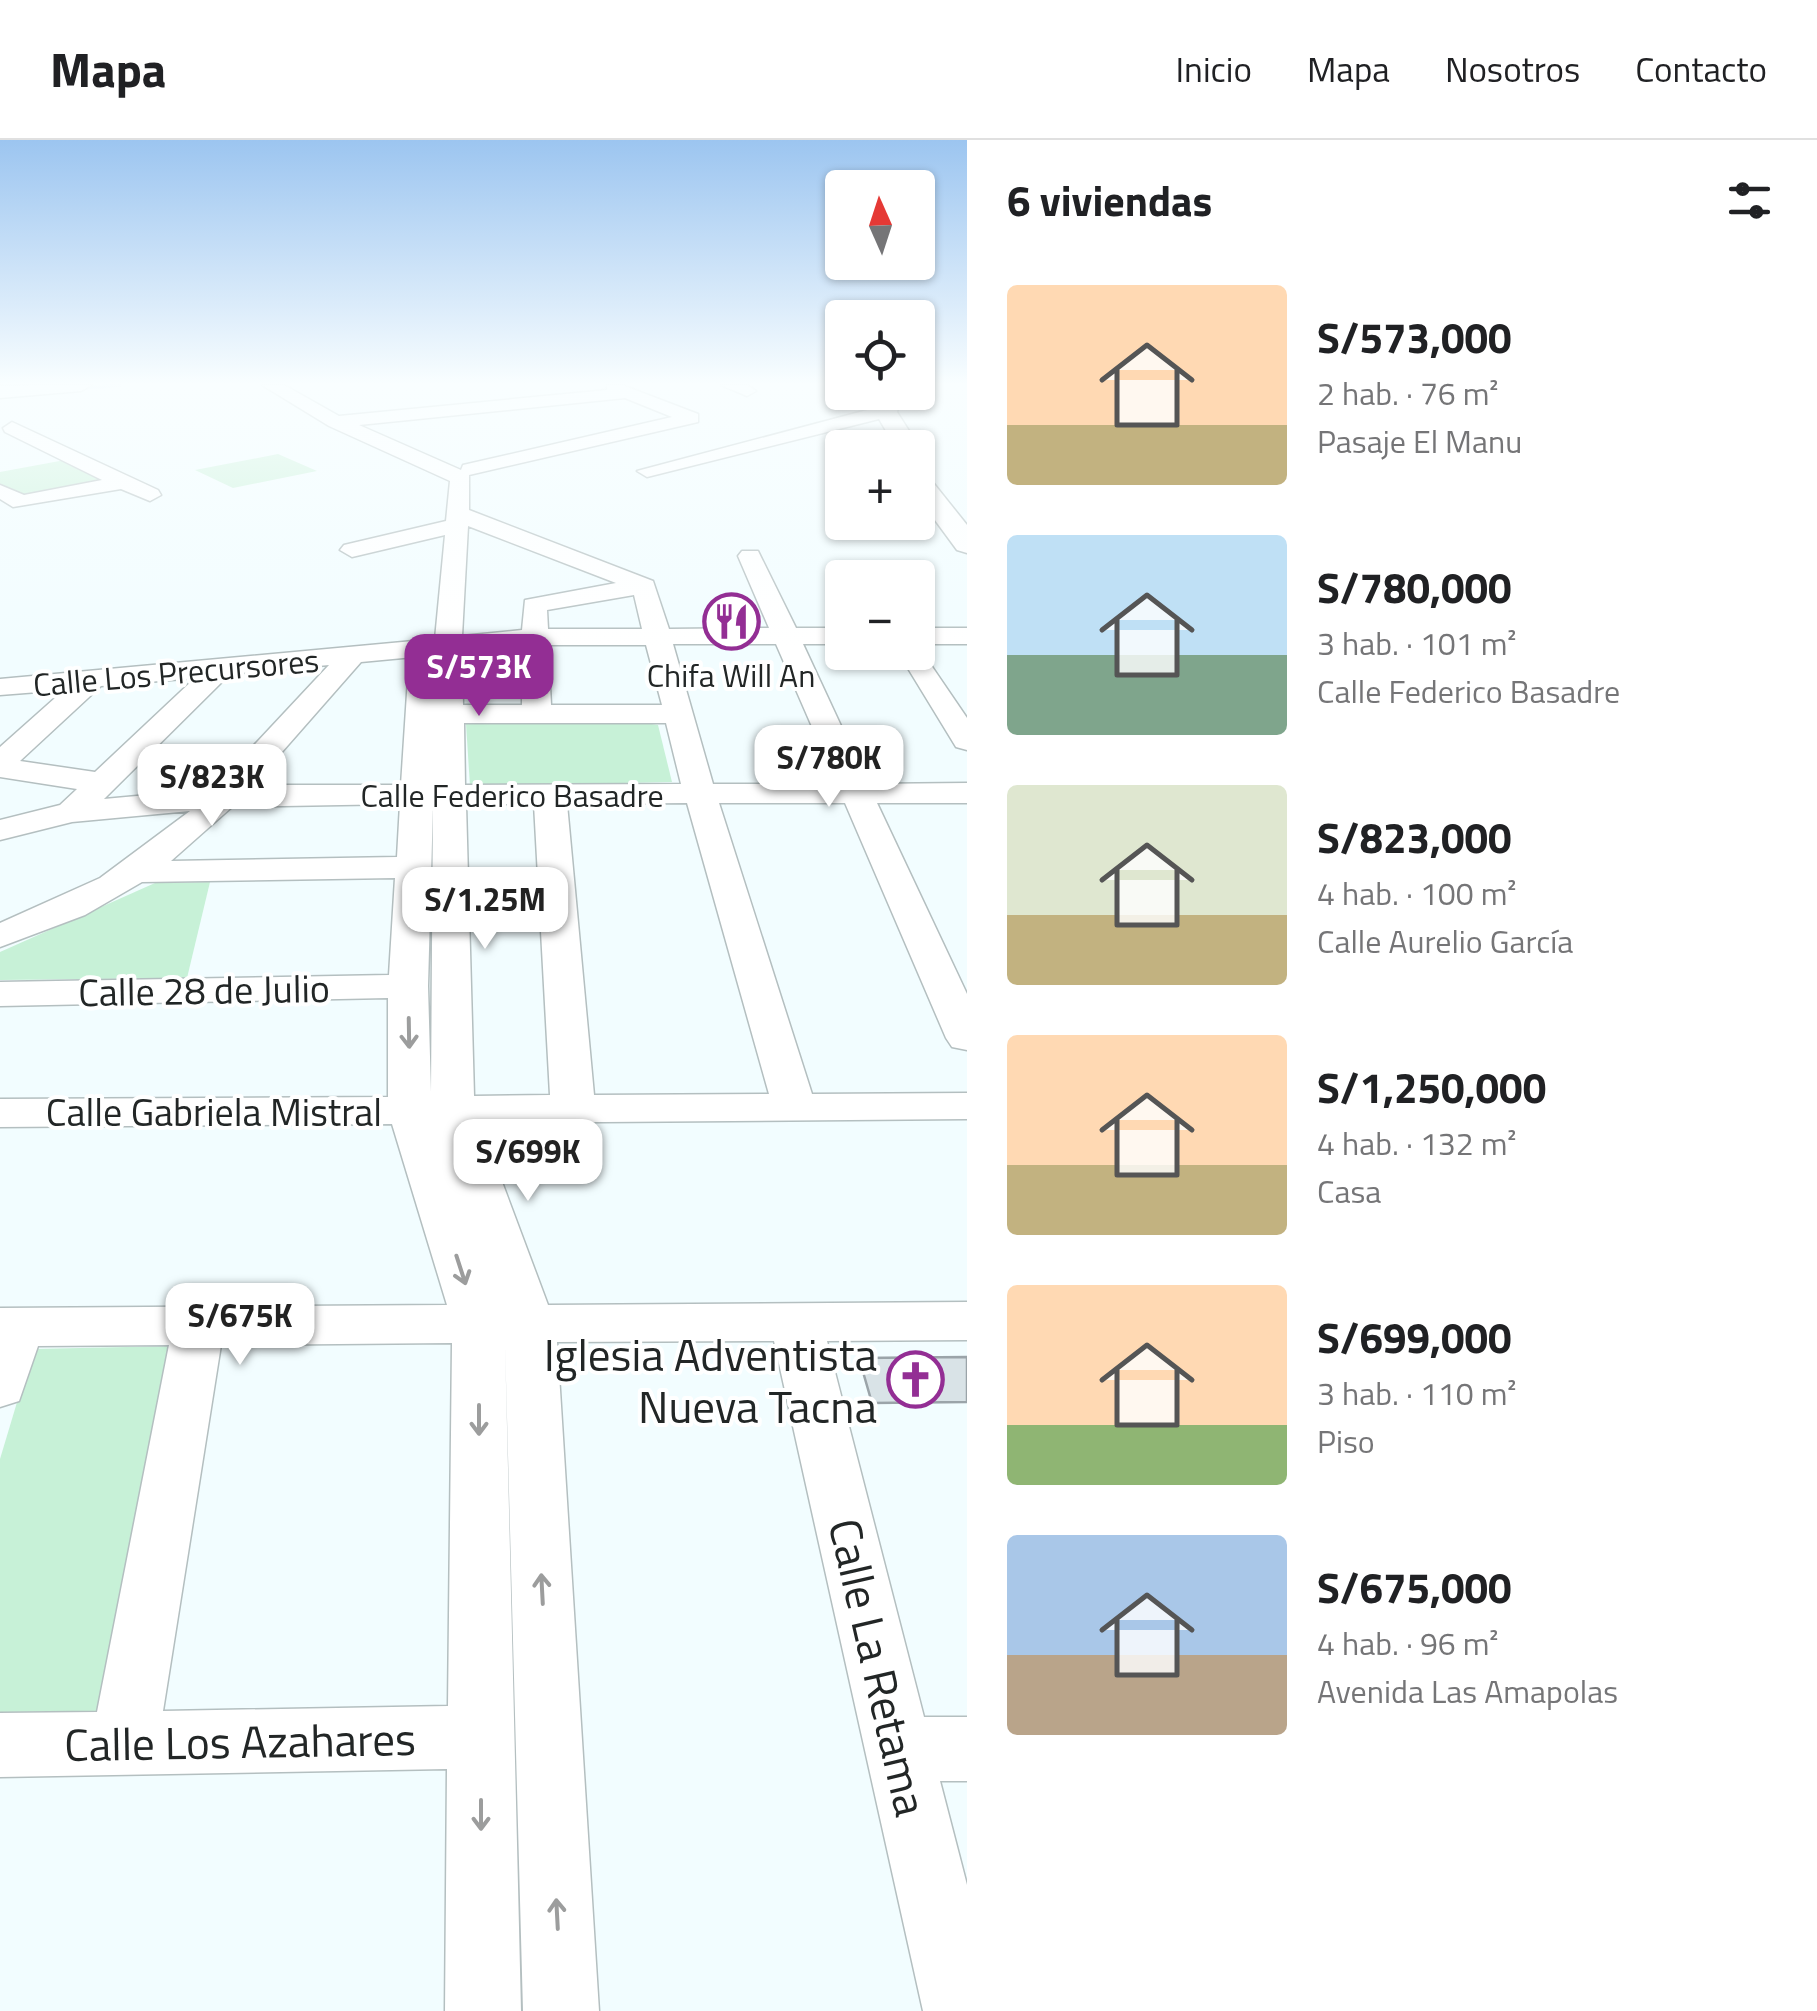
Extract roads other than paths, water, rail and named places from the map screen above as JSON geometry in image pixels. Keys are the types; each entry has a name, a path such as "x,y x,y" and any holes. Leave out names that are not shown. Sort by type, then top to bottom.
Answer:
{"main road":[{"path":"943,501 967,544"}],"street":[{"path":"103,472 150,495"},
{"path":"431,1110 432,639 449,523 444,482 437,472"},
{"path":"0,491 10,504 123,482"},
{"path":"430,592 449,523"},
{"path":"352,550 449,523 644,586"},
{"path":"750,556 967,1038"},
{"path":"644,586 700,794 795,1108"},
{"path":"536,714 534,605 644,586"},
{"name":"Calle Los Precursores","path":"0,688 352,655 432,639 825,636"},
{"path":"935,636 967,636"},
{"path":"432,639 449,714 414,867 408,986 431,1110 504,1324 561,2011"},
{"path":"0,936 86,901 135,872 225,797 352,655"},
{"path":"72,812 220,669"},
{"path":"923,670 967,741"},
{"path":"0,766 91,680"},
{"path":"449,714 678,714"},
{"path":"0,736 32,734"},
{"path":"0,766 102,783"},
{"name":"Calle Federico Basadre","path":"0,830 72,812 225,797 967,793"},
{"path":"550,795 573,1109"},
{"path":"135,872 414,867"},
{"name":"Calle 28 de Julio","path":"0,994 408,986"},
{"name":"Calle Gabriela Mistral","path":"0,1113 967,1106"},
{"path":"0,1386 9,1327 967,1321"},
{"name":"Calle La Retama","path":"796,1322 961,2011"},
{"path":"483,2011 481,1737 504,1324"},
{"path":"124,1743 198,1328"},
{"name":"Calle Los Azahares","path":"0,1745 481,1737"},
{"path":"898,1750 967,1748"}],"place":[{"name":"Chifa Will An","path":"731,621"},
{"name":"Iglesia Adventista Nueva Tacna","path":"916,1380"}]}
